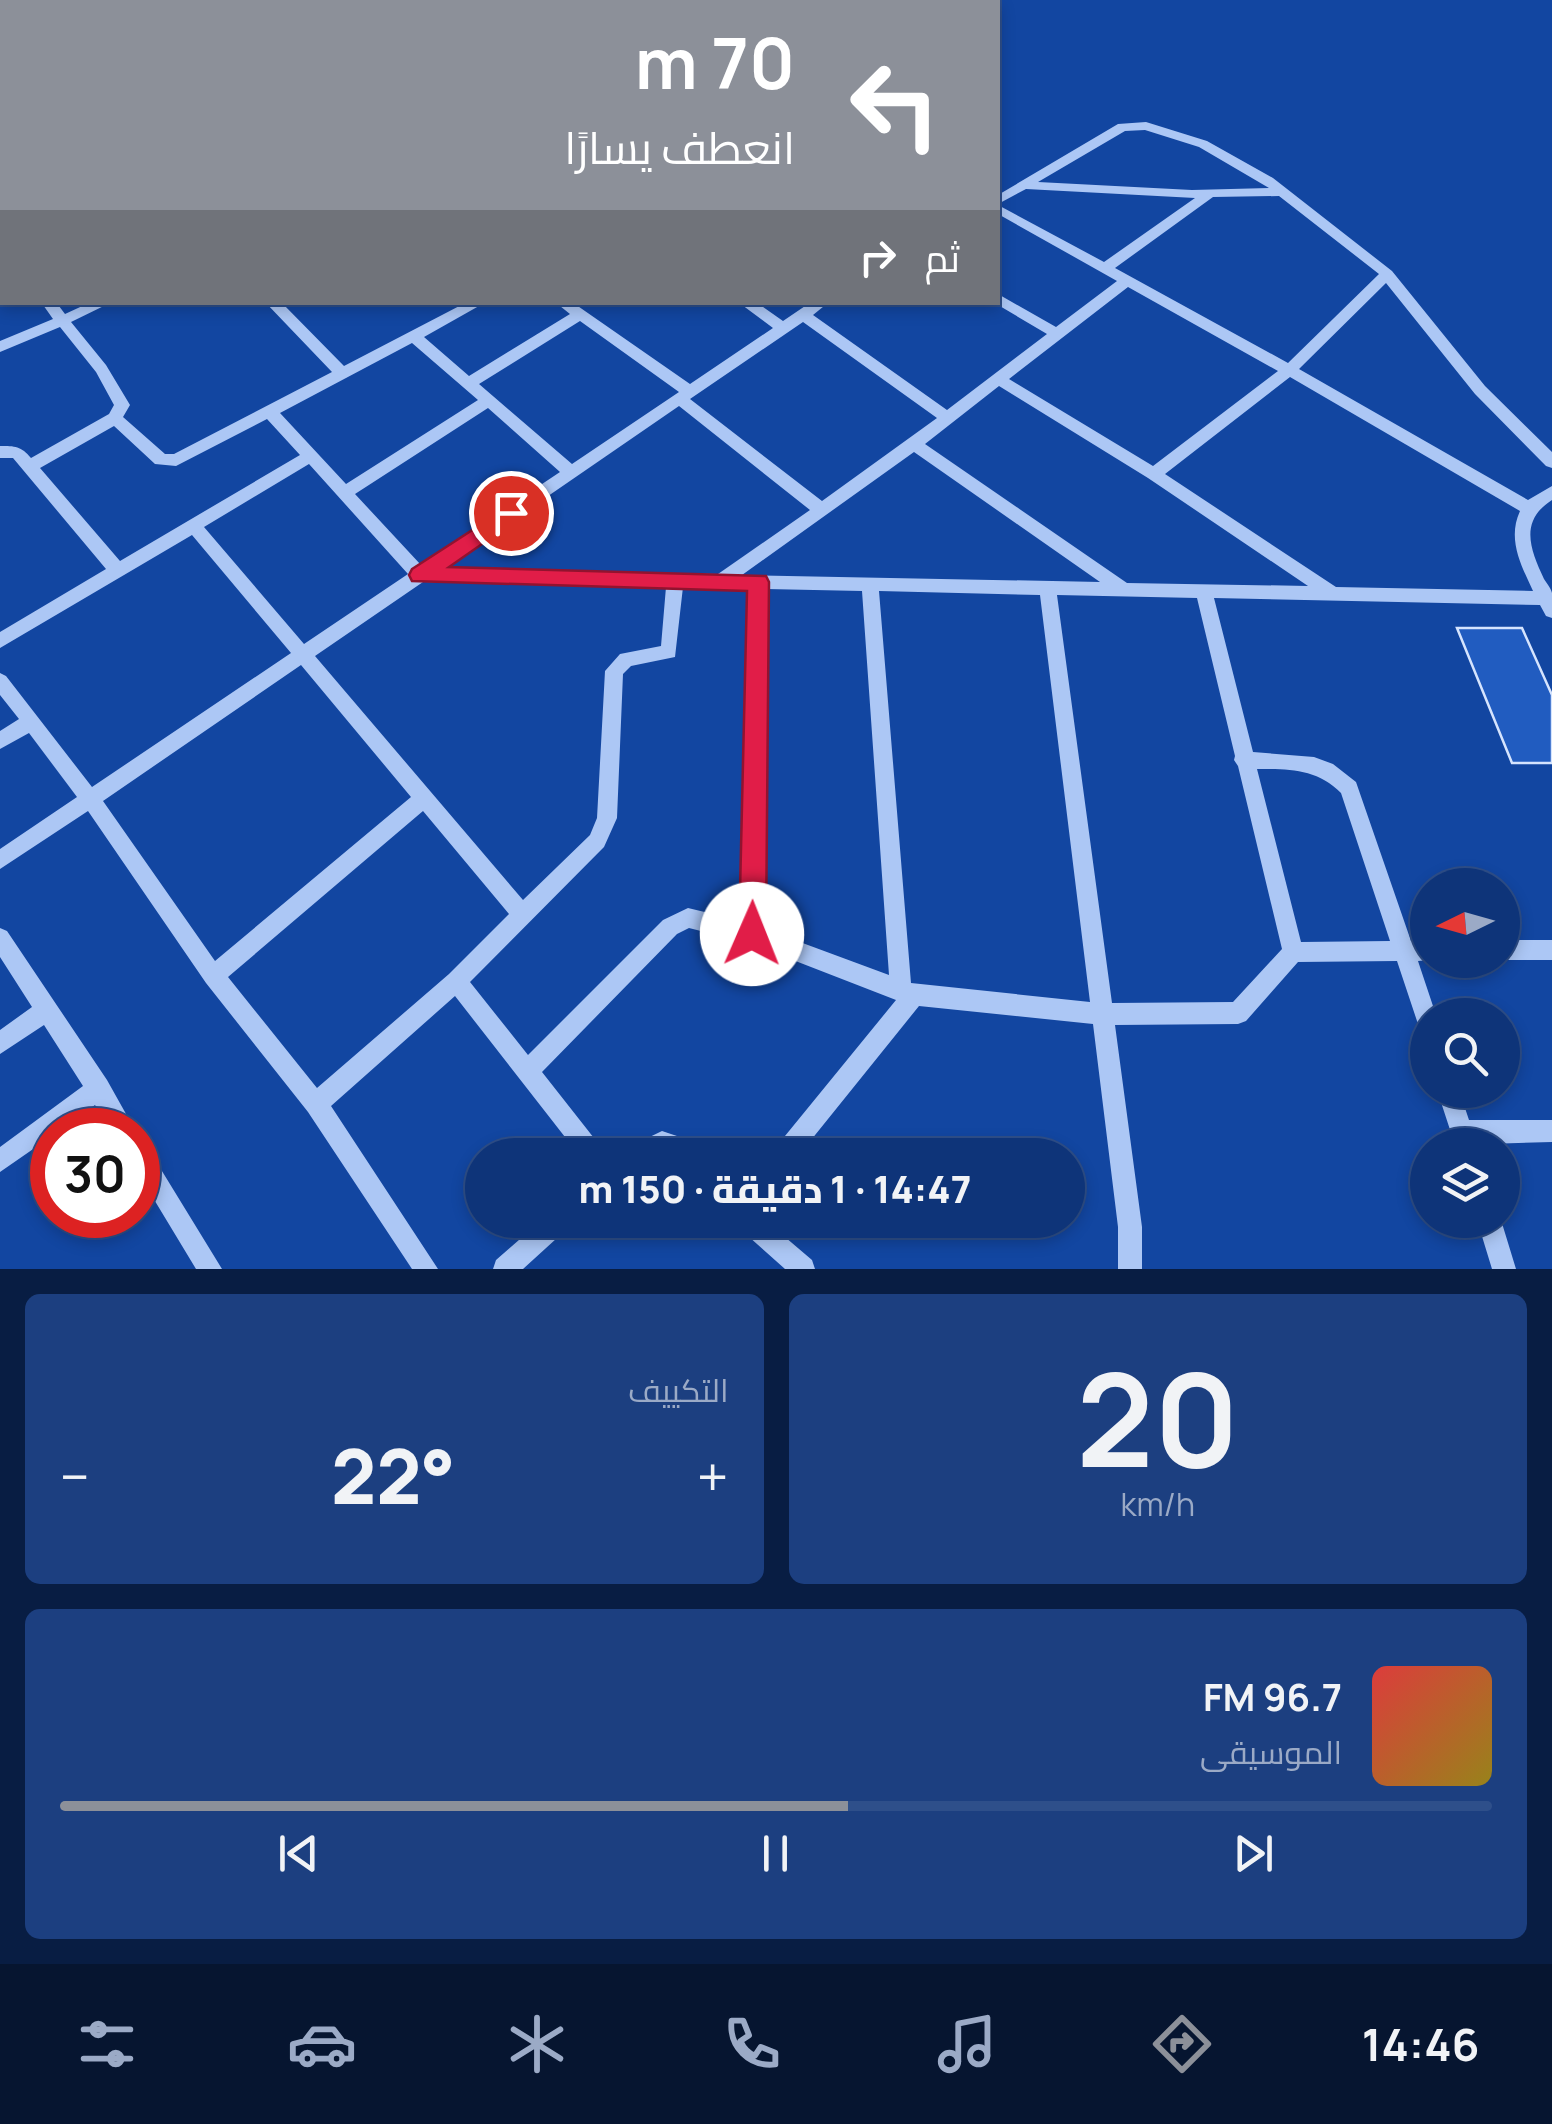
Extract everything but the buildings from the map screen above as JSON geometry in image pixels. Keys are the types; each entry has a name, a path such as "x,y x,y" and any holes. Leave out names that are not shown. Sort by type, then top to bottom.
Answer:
{"street":[{"path":"1000,199 1118,129 1136,124 1203,144 1283,192 1387,274 1480,390 1552,462"},
{"path":"1024,185 1209,194 1283,192"},
{"path":"1105,268 1209,194"},
{"path":"1000,210 1528,508"},
{"path":"1154,474 1289,370 1387,274"},
{"path":"721,582 819,508 914,444 1127,280"},
{"path":"1000,300 1055,333"},
{"path":"31,466 115,418 122,408 118,396 50,305"},
{"path":"0,347 98,305"},
{"path":"275,305 342,373"},
{"path":"115,418 167,462 416,338 474,305"},
{"path":"567,305 685,395 819,508"},
{"path":"750,305 784,328"},
{"path":"0,860 818,305"},
{"path":"466,384 581,314"},
{"path":"803,315 946,417"},
{"path":"416,338 571,472"},
{"path":"998,379 1154,474 1333,594"},
{"path":"344,493 486,402"},
{"path":"269,411 420,575 1333,594 1549,604 1520,531 1528,508 1552,492"},
{"path":"914,444 1124,590"},
{"path":"0,452 14,450 31,466 116,570"},
{"path":"0,641 309,457"},
{"path":"193,525 523,915"},
{"path":"316,1104 456,980 602,832 607,818 614,671 626,659 668,652 675,580"},
{"path":"752,934 758,582"},
{"path":"797,1138 908,993 870,584"},
{"path":"1048,588 1130,1228 1130,1269"},
{"path":"1204,591 1293,952"},
{"path":"0,681 214,976 316,1104 426,1269"},
{"path":"0,741 30,722"},
{"path":"1243,760 1310,762 1340,778 1410,937"},
{"path":"214,976 424,798"},
{"path":"528,1070 680,920 698,919 752,934 908,993 1102,1014 1238,1013 1293,952 1410,951"},
{"path":"0,938 111,1108"},
{"path":"1520,950 1552,950"},
{"path":"456,980 580,1138"},
{"path":"0,1043 48,1010"},
{"path":"0,1160 99,1088"},
{"path":"1520,1133 1552,1130"},
{"path":"160,1188 210,1269"},
{"path":"505,1269 540,1238"},
{"path":"769,1238 804,1269"},
{"path":"1495,1238 1504,1269"}],"route":[{"path":"511,513 420,575 758,582 752,934"}]}
